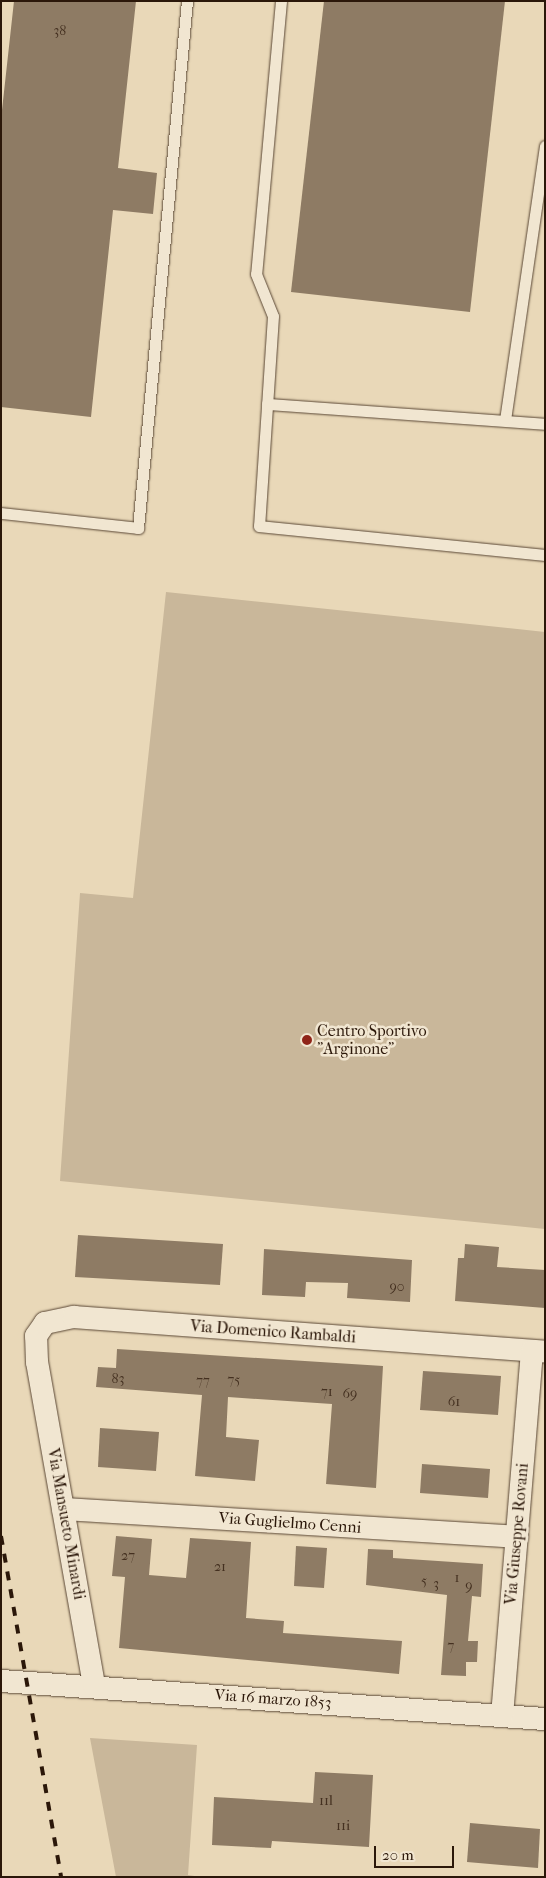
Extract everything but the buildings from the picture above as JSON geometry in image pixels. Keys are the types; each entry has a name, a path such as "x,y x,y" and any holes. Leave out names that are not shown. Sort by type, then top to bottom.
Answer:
{"street":[{"name":"Via Domenico Rambaldi","path":"37,1362 39,1329 54,1319 74,1317 538,1352"},
{"name":"Via Giuseppe Rovani","path":"502,1716 517,1537 538,1352"},
{"name":"Via Mansueto Minardi","path":"37,1362 94,1685"},
{"name":"Via Guglielmo Cenni","path":"63,1509 517,1537"},
{"name":"Via 16 marzo 1853","path":"1,1680 94,1685 545,1720"}],"lane":[{"path":"1,513 138,528 187,1"},
{"path":"281,1 256,274 273,316 259,526 545,555"},
{"path":"505,420 545,146"},
{"path":"267,404 545,424"}],"shaded area":[{"name":"Centro Sportivo \"Arginone\"","path":"166,592 545,632 545,1229 60,1181 80,893 133,898"},
{"path":"90,1738 197,1745 188,1875 201,1877 116,1877"}],"railway":[{"path":"1,1536 61,1877"}],"place":[{"name":"Centro Sportivo \"Arginone\"","path":"307,1040"}]}
